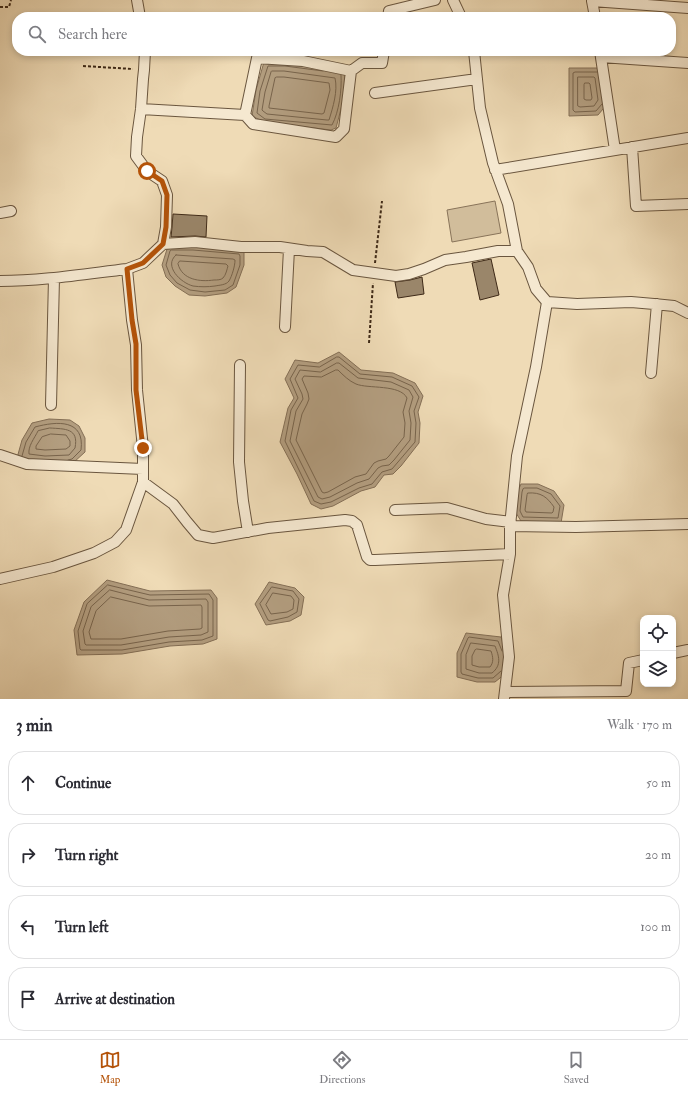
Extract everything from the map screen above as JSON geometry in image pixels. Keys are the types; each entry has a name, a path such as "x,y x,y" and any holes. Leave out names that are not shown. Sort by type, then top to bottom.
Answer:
{"street":[{"path":"136,0 139,12"},
{"path":"389,12 436,0"},
{"path":"453,0 459,12"},
{"path":"594,12 592,1 688,8"},
{"path":"0,281 54,278 127,269 143,263 163,244 166,227 167,195 162,181 147,171 136,156 136,137 141,109 145,56"},
{"path":"141,109 245,115 253,124 336,137 344,129 351,71 362,63 382,63 383,56"},
{"path":"474,56 480,108 495,170 508,204 517,251 528,267 536,289 547,302 577,304 631,302 674,306 688,312"},
{"path":"601,56 615,150"},
{"path":"620,56 688,63"},
{"path":"245,115 257,58 304,60 351,71"},
{"path":"375,93 476,79"},
{"path":"495,170 688,138"},
{"path":"632,147 636,206 688,204"},
{"path":"0,213 11,211"},
{"path":"163,244 195,242 241,247 280,247 323,252 353,270 396,276 409,274 445,260 498,251 517,251"},
{"path":"285,327 289,249"},
{"path":"0,579 53,567 94,553 115,542 126,530 143,482 143,448 136,390 136,344 127,269"},
{"path":"51,405 54,278"},
{"path":"547,302 536,367 517,456 510,554 503,594 509,657 505,696 592,695 626,691 629,663 640,661"},
{"path":"651,373 657,304"},
{"path":"240,365 240,462 243,501 248,532"},
{"path":"0,455 27,464 143,469"},
{"path":"143,482 173,504 198,535 213,538 268,528 345,520 352,521 357,525 367,557 370,560 510,554"},
{"path":"395,510 448,508 486,519 511,524 576,527 688,524"},
{"path":"676,652 688,650"}],"path":[{"path":"0,7 9,7 12,0"},
{"path":"83,66 144,70"}],"shaded area":[{"path":"495,201 501,233 452,242 447,210"}],"water":[{"path":"264,62 285,62 345,72 345,91 336,128 331,130 264,122 252,116 256,90"},
{"path":"569,68 603,68 608,103 598,115 569,116"},
{"path":"168,246 193,246 244,250 244,265 236,287 227,293 205,296 189,295 175,286 166,277 162,265"},
{"path":"339,352 361,370 393,373 415,383 423,396 418,412 420,423 419,443 393,474 384,475 375,487 361,491 333,506 321,509 311,504 280,442 288,408 294,398 285,379 295,360 318,363"},
{"path":"49,419 70,420 79,426 85,438 85,452 73,463 45,465 17,458 22,440 32,423"},
{"path":"521,484 538,484 554,491 564,505 561,523 521,521 516,513 518,491"},
{"path":"107,580 150,591 211,590 217,598 217,639 203,644 170,646 122,654 77,655 74,630 84,602"},
{"path":"269,582 295,588 304,597 301,615 290,621 266,625 255,604"},
{"path":"466,633 501,637 509,657 505,674 495,682 477,682 457,677 457,653"}],"building":[{"path":"173,214 207,216 206,237 171,237"},
{"path":"491,259 499,295 480,300 472,263"},
{"path":"422,277 424,294 398,298 395,282"}],"route":[{"path":"143,448 136,390 136,344 127,269 143,263 163,244 166,227 167,195 162,181 147,171"}]}
